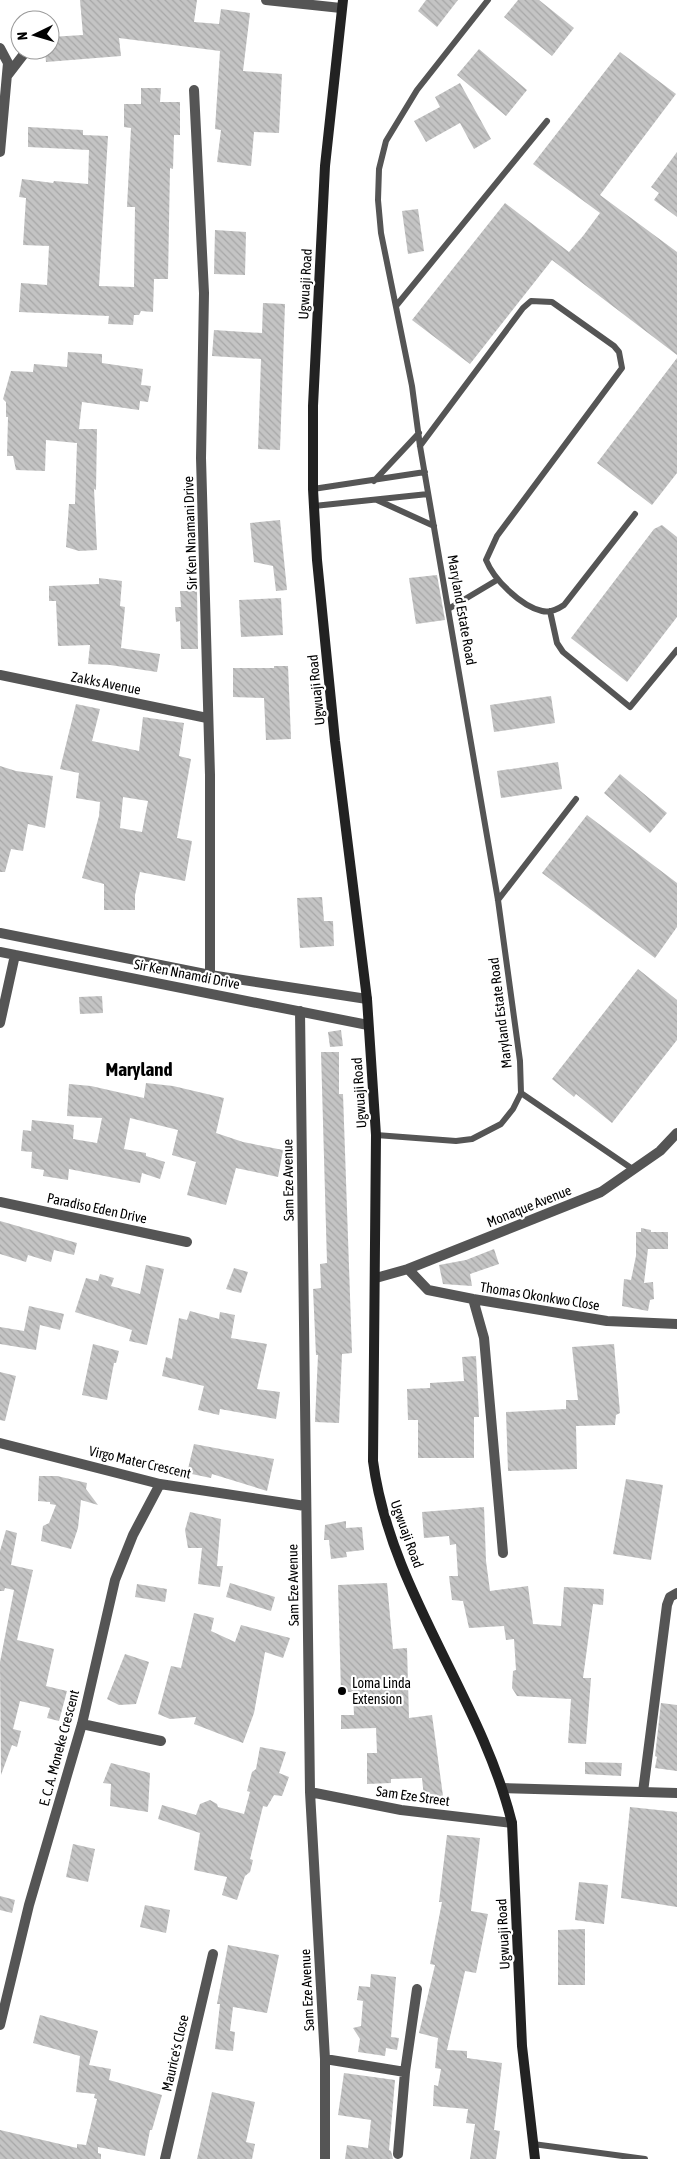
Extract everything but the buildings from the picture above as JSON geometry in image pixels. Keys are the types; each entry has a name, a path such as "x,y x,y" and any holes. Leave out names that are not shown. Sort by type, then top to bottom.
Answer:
{"main road":[{"name":"Ugwuaji Road","path":"342,4 325,166 313,406 313,489 335,741 367,999 376,1135 376,1278 372,1436 376,1486 382,1513 434,1640 490,1756 503,1788 512,1822 522,2046 535,2159"}],"street":[{"path":"266,0 342,4"},
{"path":"0,48 8,64 0,152"},
{"path":"7,76 19,60"},
{"name":"Sir Ken Nnamani Drive","path":"194,90 204,293 202,458 207,718 210,776 210,975"},
{"name":"Zakks Avenue","path":"0,676 207,718"},
{"name":"Sir Ken Nnamdi Drive","path":"0,933 210,975 367,999"},
{"name":"Sir Ken Nnamdi Drive","path":"0,952 368,1026"},
{"path":"0,1023 15,955"},
{"name":"Sam Eze Avenue","path":"300,1011 310,1792 325,2059 325,2159"},
{"name":"Monaque Avenue","path":"376,1278 408,1269 601,1192 660,1152 677,1133"},
{"name":"Paradiso Eden Drive","path":"0,1202 188,1242"},
{"name":"Thomas Okonkwo Close","path":"408,1269 428,1290 606,1321 677,1324"},
{"path":"473,1299 484,1338 503,1553"},
{"name":"Virgo Mater Crescent","path":"0,1443 160,1484 305,1506"},
{"name":"E. C. A. Moneke Crescent","path":"0,2026 29,1905 82,1724 115,1580 133,1535 160,1484"},
{"path":"643,1792 667,1605 670,1597 677,1593"},
{"path":"82,1724 161,1741"},
{"path":"503,1788 677,1793"},
{"name":"Sam Eze Street","path":"310,1792 401,1810 512,1822"},
{"name":"Maurice's Close","path":"164,2159 213,1954"},
{"path":"398,2154 405,2072 417,1989"},
{"path":"325,2059 405,2072"}],"lane":[{"name":"Maryland Estate Road","path":"488,0 417,90 386,141 379,169 378,200 381,233 396,306 428,494 450,608 498,900 520,1061 521,1093"},
{"path":"396,306 547,121"},
{"path":"420,446 523,308 531,302 552,302 604,338 619,352 622,368 497,536 486,560 490,572 513,594 540,610 557,610 564,604 635,514"},
{"path":"374,481 419,433"},
{"path":"313,489 425,472"},
{"path":"314,506 428,494"},
{"path":"376,499 434,526"},
{"path":"450,608 497,580"},
{"path":"550,611 558,643 563,652 630,707 677,650"},
{"path":"498,900 576,799"},
{"path":"376,1135 456,1141 472,1139 501,1124 513,1109 521,1093 634,1170"},
{"path":"533,2144 645,2159"}],"place":[{"name":"Loma Linda Extension","path":"342,1691"}],"district":[{"name":"Maryland","path":"139,1069"}]}
